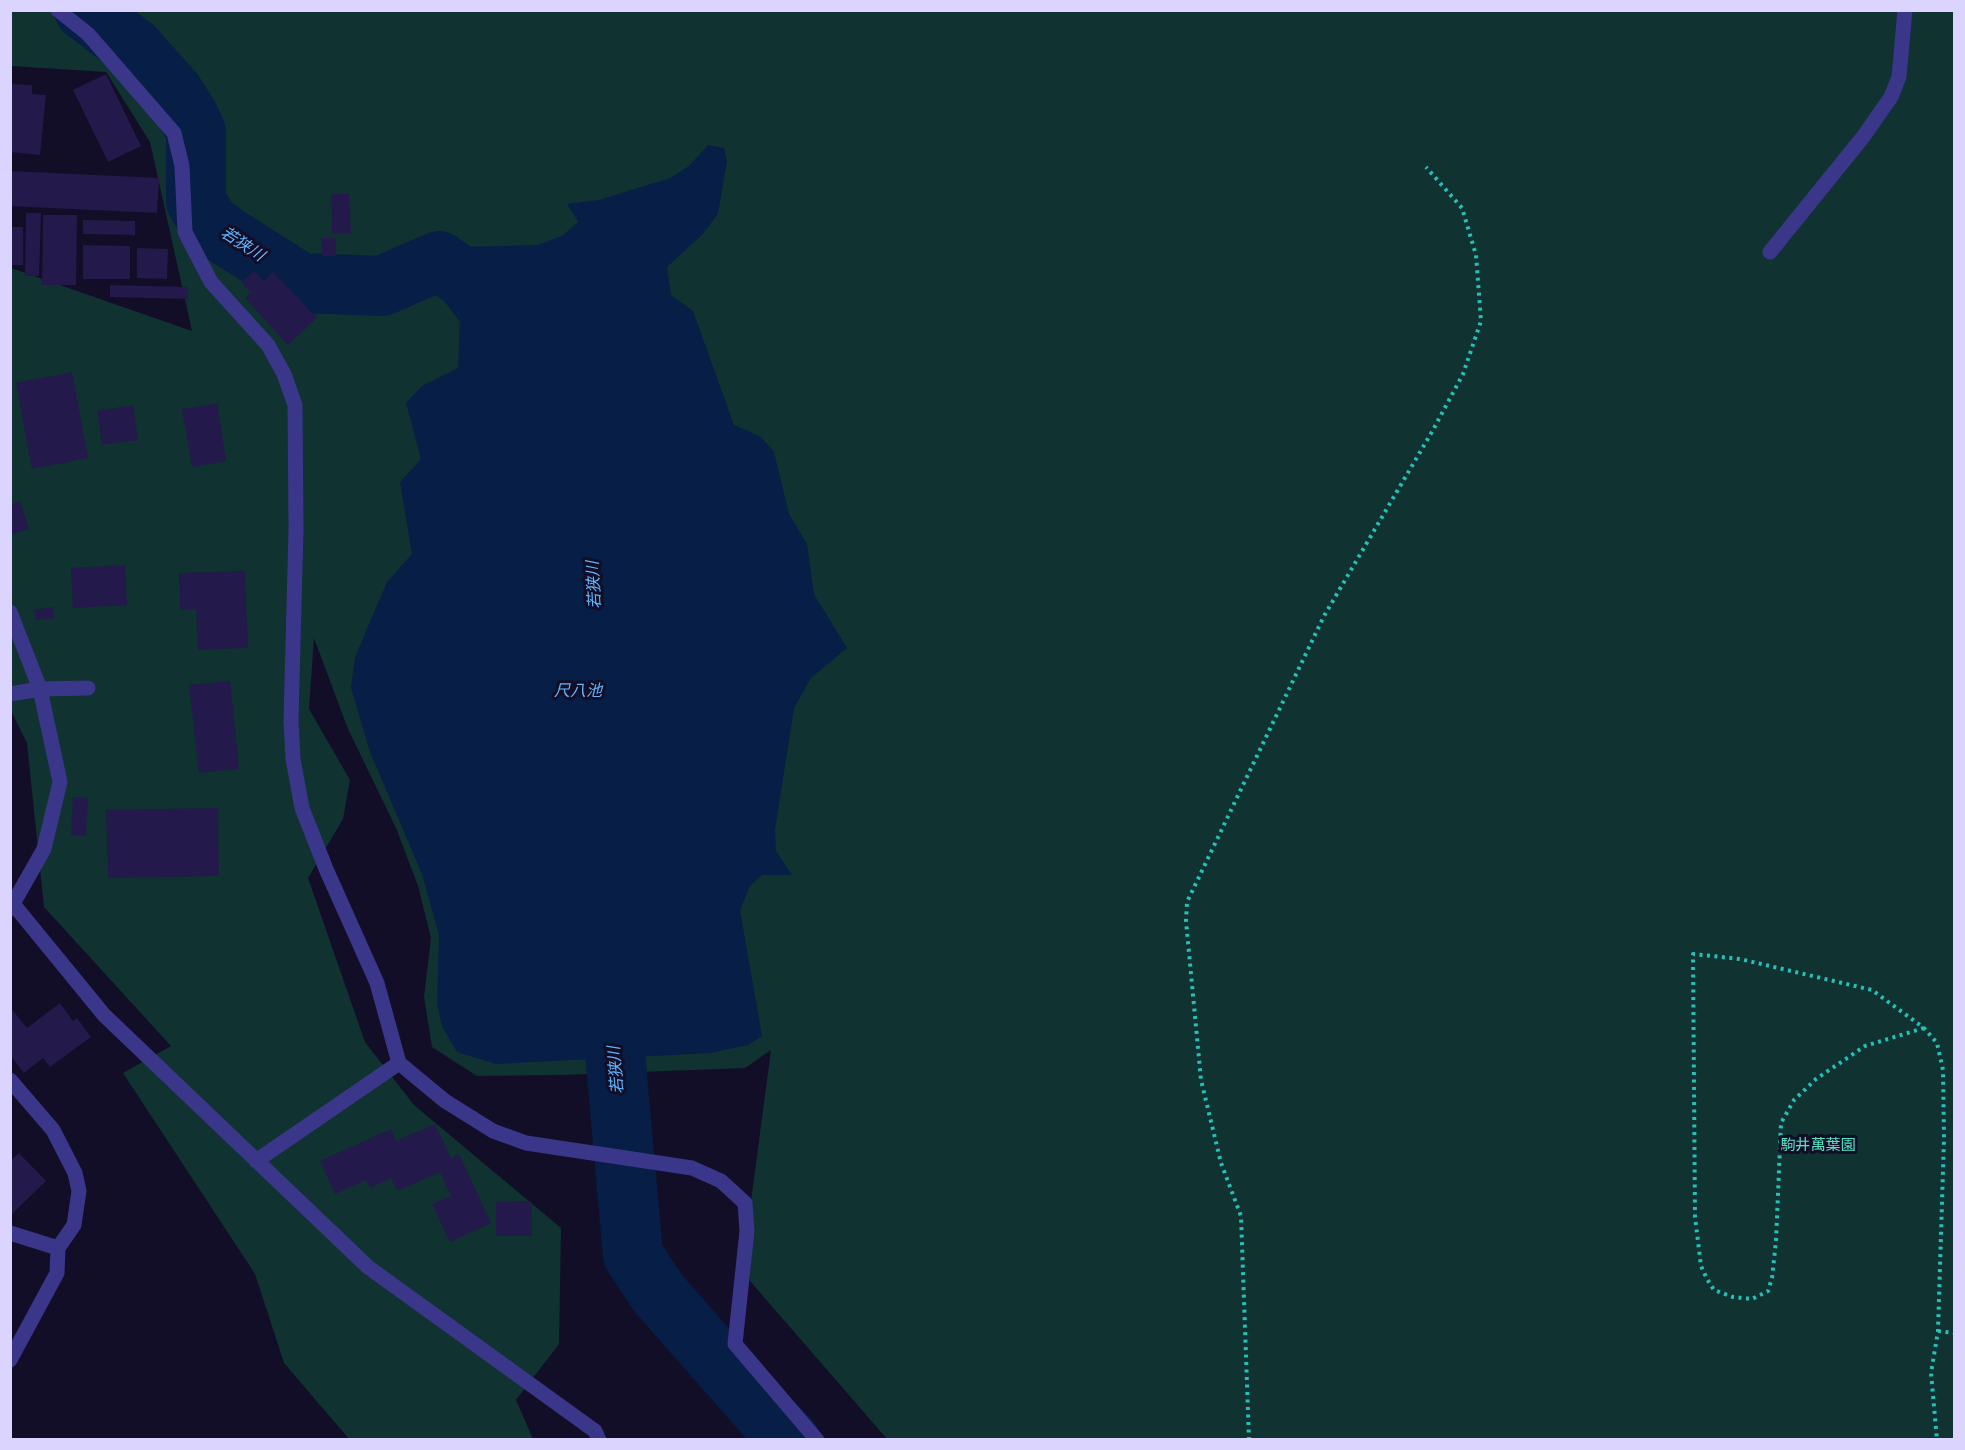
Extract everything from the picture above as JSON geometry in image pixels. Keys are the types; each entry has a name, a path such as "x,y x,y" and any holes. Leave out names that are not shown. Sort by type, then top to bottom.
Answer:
{"street":[{"path":"58,10 88,34 174,133 182,166 185,232 211,282 268,345 284,374 295,405 296,529 291,720 293,759 302,808 326,869 377,983 399,1063 445,1101 493,1131 526,1143 692,1168 721,1181 745,1203 747,1232 735,1344 817,1440"},
{"path":"1770,252 1863,137 1891,97 1899,77 1905,10"},
{"path":"10,612 40,689 60,782 44,849 12,907 104,1015 368,1267 595,1431 599,1440"},
{"path":"10,694 40,689 88,688"},
{"path":"256,1161 399,1063"},
{"path":"10,1080 53,1130 75,1173 79,1191 74,1225 58,1248 57,1273 10,1360"},
{"path":"10,1233 58,1248"}],"path":[{"path":"1249,1440 1241,1216 1221,1163 1201,1080 1186,921 1188,902 1324,616 1463,374 1481,321 1476,255 1462,208 1426,167"},
{"path":"1924,1028 1865,1046 1816,1079 1794,1100 1781,1123 1776,1241 1772,1278 1768,1291 1752,1299 1733,1297 1714,1290 1707,1279 1701,1266 1695,1216 1693,954 1740,959 1872,990 1924,1028 1937,1043 1943,1070 1944,1138 1938,1331 1931,1373 1937,1440"},
{"path":"1938,1331 1954,1333"}],"green space":[{"name":"駒井萬葉園","path":"10,11 1954,11 1954,1439 887,1439 750,1281 747,1231 771,1050 745,1068 477,1076 432,1047 424,997 431,938 418,886 396,828 348,729 314,638 309,709 350,780 343,819 308,878 365,1042 414,1105 561,1228 559,1344 516,1400 533,1439 349,1439 284,1363 255,1274 123,1073 171,1046 44,907 27,743 11,711 11,268 192,331 150,142 106,72 11,66"}],"water":[{"name":"尺八池","path":"708,145 724,148 727,161 718,214 702,235 667,267 671,295 693,311 734,425 761,437 774,452 789,514 807,544 814,594 847,648 811,678 794,708 775,830 776,851 792,875 762,875 750,886 740,910 762,1036 748,1045 710,1053 496,1064 457,1052 442,1026 437,1004 439,935 422,874 370,752 351,688 355,657 387,582 412,554 400,482 421,459 406,403 422,386 458,368 460,322 430,282 439,261 460,247 537,245 562,236 578,222 567,204 599,200 670,178 689,166"}],"building":[{"path":"106,74 141,146 108,162 73,90"},
{"path":"10,84 32,85 32,94 46,95 40,155 10,152"},
{"path":"10,171 159,178 157,213 10,206"},
{"path":"331,194 349,194 351,233 332,234"},
{"path":"26,213 41,213 39,276 25,276"},
{"path":"43,215 77,215 76,285 42,285"},
{"path":"83,220 135,221 135,235 83,234"},
{"path":"10,227 23,227 23,265 10,265"},
{"path":"321,238 336,238 336,256 322,256"},
{"path":"83,245 130,246 130,279 83,279"},
{"path":"137,248 168,249 167,279 137,278"},
{"path":"254,271 264,281 273,272 317,318 288,345 245,298 251,293 241,282"},
{"path":"110,285 188,287 188,299 110,297"},
{"path":"72,372 88,458 32,469 16,383"},
{"path":"217,403 226,461 192,467 182,409"},
{"path":"133,405 138,440 102,445 97,411"},
{"path":"20,501 29,529 13,534 10,527 10,505"},
{"path":"125,565 127,605 73,608 71,568"},
{"path":"245,571 248,648 198,650 196,609 180,610 179,573"},
{"path":"53,607 54,618 36,620 34,610"},
{"path":"230,681 239,769 199,773 189,685"},
{"path":"73,797 88,798 86,836 71,835"},
{"path":"218,808 219,876 108,878 106,810"},
{"path":"60,1003 73,1021 77,1018 91,1037 50,1067 43,1058 24,1073 10,1055 10,1007 27,1028"},
{"path":"435,1124 451,1158 459,1154 491,1223 450,1242 432,1204 451,1196 440,1172 397,1191 391,1178 370,1188 366,1180 335,1194 320,1161 391,1129 396,1141"},
{"path":"19,1153 46,1181 12,1214 10,1213 10,1161"},
{"path":"531,1201 532,1236 496,1236 496,1202"}],"waterway":[{"name":"若狭川","path":"84,10 134,48 174,93 188,115 196,132 196,201 208,222 225,235 301,283 382,286 439,261 506,308"},
{"name":"若狭川","path":"611,976 612,1019 633,1255 658,1293 790,1440"}]}
